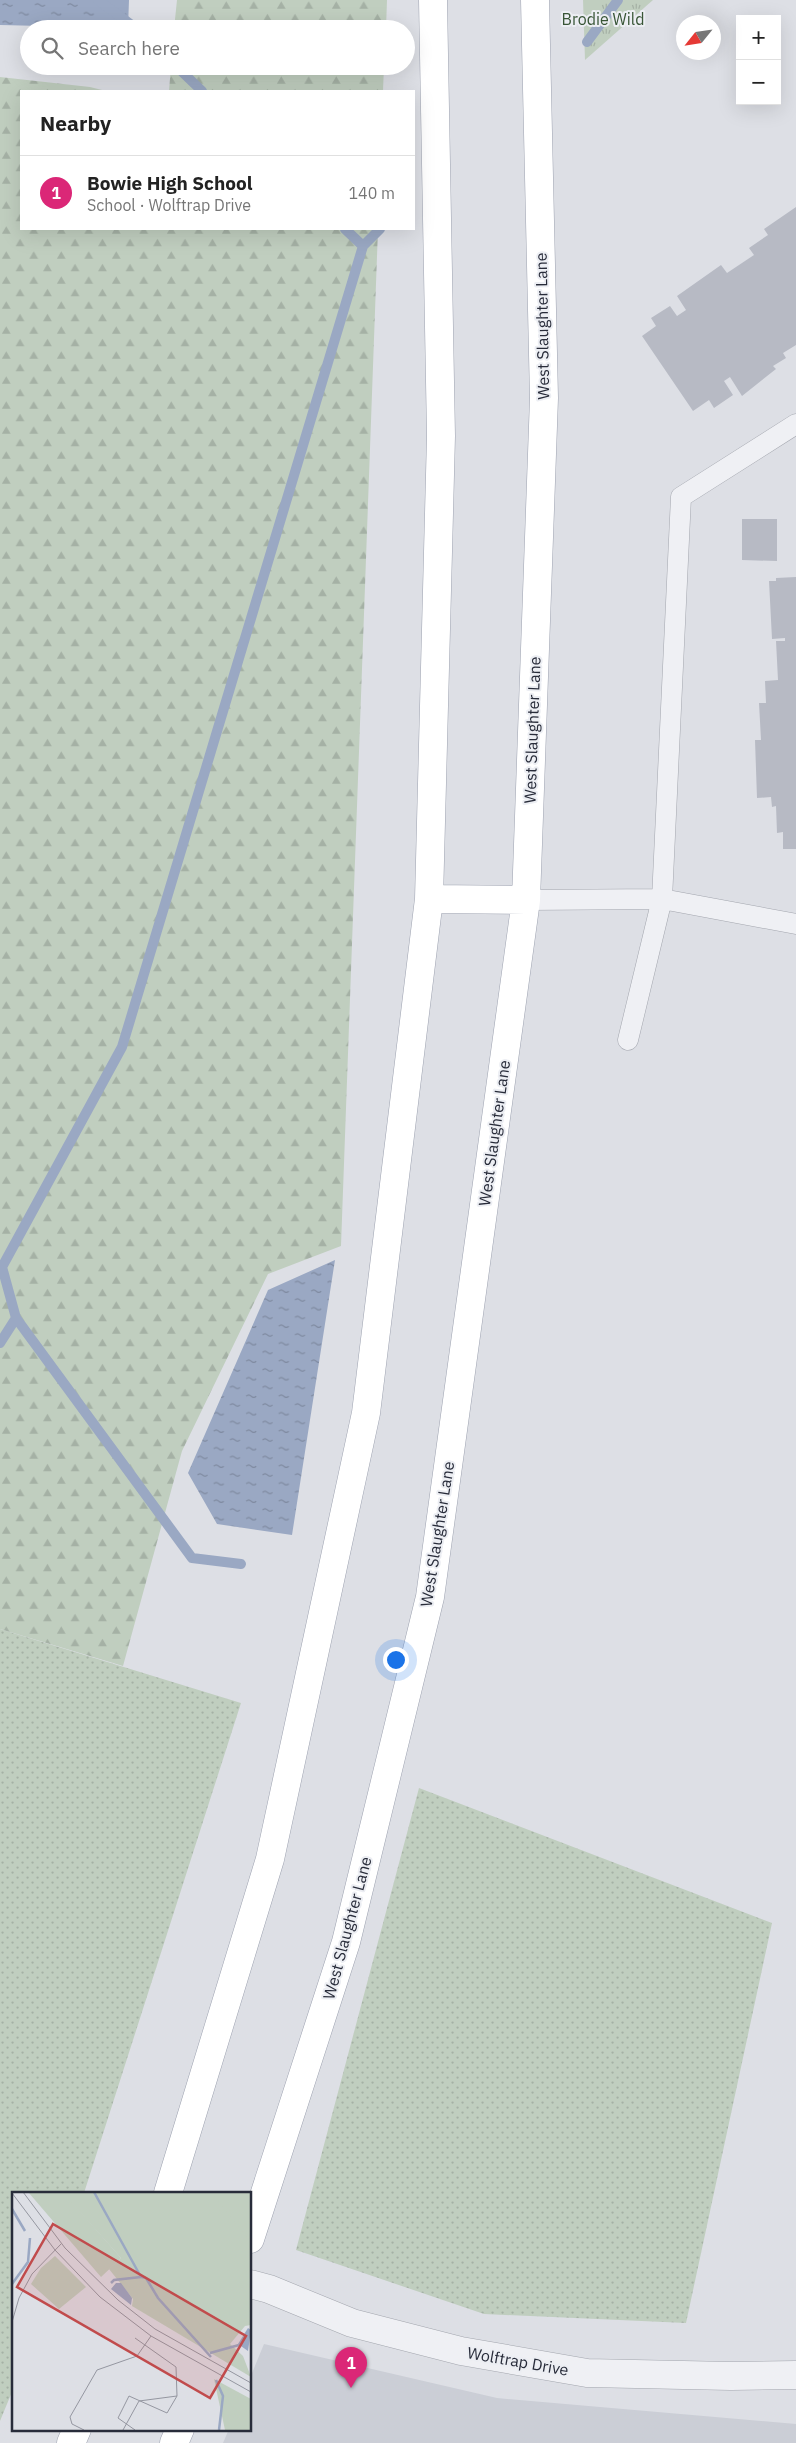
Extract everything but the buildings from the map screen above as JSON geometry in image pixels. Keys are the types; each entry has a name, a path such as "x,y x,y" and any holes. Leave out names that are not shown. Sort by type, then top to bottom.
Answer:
{"main road":[{"path":"168,2192 270,1859 366,1413 429,899 440,436 433,0"},
{"name":"West Slaughter Lane","path":"251,2236 346,1942 430,1597 526,900 544,398 535,0"},
{"path":"429,899 526,900"},
{"path":"72,2443 77,2430"},
{"path":"174,2443 180,2430"}],"street":[{"name":"Wolftrap Drive","path":"251,2284 269,2289 352,2323 461,2351 587,2373 731,2376 796,2374"}],"lane":[{"path":"628,1040 662,899 681,497 796,424"},
{"path":"526,900 662,899 796,924"}],"shaded area":[{"path":"264,2344 497,2398 796,2424 796,2443 223,2443 229,2430 251,2430 251,2376"}],"green space":[{"path":"177,0 387,0 386,20 175,20"},
{"name":"Brodie Wild","path":"583,0 653,0 585,60"},
{"path":"170,75 384,75 383,90 169,90"},
{"path":"0,77 102,90 20,90 20,230 378,230 341,1246 268,1274 182,1451 123,1666 0,1629"},
{"path":"0,1629 241,1703 84,2192 12,2192 12,2392 0,2421"},
{"path":"419,1788 772,1923 686,2323 484,2314 296,2250"}],"water":[{"path":"0,0 129,0 128,20 20,20 20,25 0,25"},
{"path":"335,1260 292,1535 217,1524 188,1473 268,1290"}],"waterway":[{"path":"98,0 125,20"},
{"path":"587,42 618,0"},
{"path":"185,75 201,90"},
{"path":"346,230 363,246"},
{"path":"0,1343 16,1318 2,1267 122,1047 363,246 379,230"},
{"path":"16,1318 192,1558 241,1564"}],"place":[{"name":"Bowie High School","path":"351,2388"}]}
